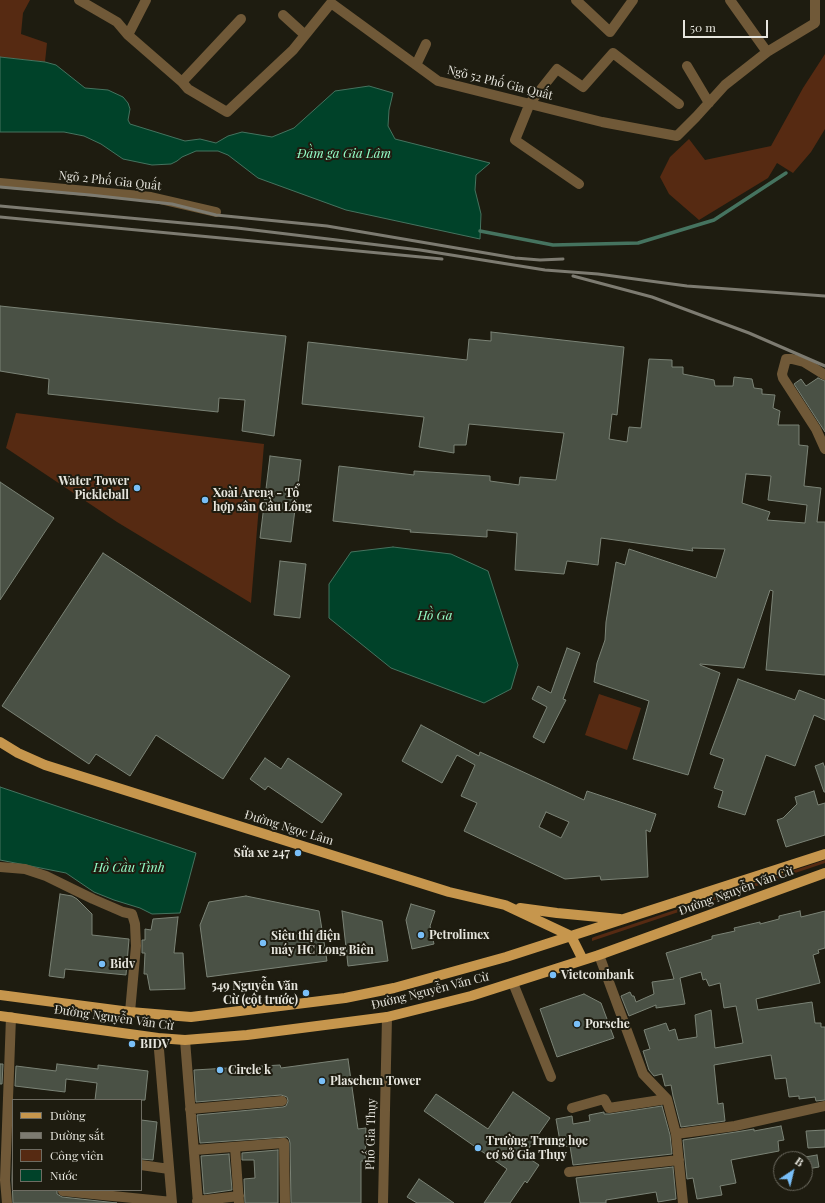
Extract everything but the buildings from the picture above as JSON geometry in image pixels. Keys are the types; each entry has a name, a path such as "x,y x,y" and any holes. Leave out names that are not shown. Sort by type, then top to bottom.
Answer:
{"main road":[{"name":"Đường Ngọc Lâm","path":"0,742 18,753 45,765 449,892 505,905 571,936"},
{"name":"Đường Nguyễn Văn Cừ","path":"0,995 130,1012 192,1017 345,998 394,988 461,970 825,854"},
{"name":"Đường Nguyễn Văn Cừ","path":"0,1016 158,1038 185,1040 247,1035 386,1017 471,996 599,955 825,873"},
{"path":"505,905 543,912 624,919"},
{"path":"571,936 583,960"}],"street":[{"name":"Ngõ 52 Phố Gia Quất","path":"79,0 117,22 128,35 188,89 227,112 293,50 332,2 438,81 602,122 677,136 725,85 767,52 815,23 815,0"},
{"path":"128,35 146,0"},
{"path":"576,0 610,32 633,0"},
{"path":"730,0 767,52"},
{"path":"283,15 305,34"},
{"path":"182,82 241,19"},
{"path":"416,65 426,44"},
{"path":"579,184 514,140 530,104 557,69 583,87 613,53 679,104"},
{"path":"687,66 709,103"},
{"name":"Ngõ 2 Phố Gia Quất","path":"0,183 151,197 216,212"},
{"path":"825,375 804,362 792,359 786,359 782,374 783,378 816,429 825,449"},
{"path":"0,867 25,869 46,876 93,899 123,912 132,914 135,924 136,946 130,1012"},
{"path":"599,955 643,1074 667,1099 676,1134 683,1203"},
{"path":"513,983 551,1077"},
{"path":"7,1203 3,1180 10,1124 4,1107 11,1017"},
{"name":"Phố Gia Thụy","path":"383,1203 386,1017"},
{"path":"63,1191 172,1202 158,1038"},
{"path":"185,1040 198,1202 239,1200 235,1147"},
{"path":"572,1108 604,1099 609,1108 667,1099"},
{"path":"190,1109 282,1101"},
{"path":"676,1134 735,1126 825,1106"},
{"path":"194,1150 284,1143 285,1203"},
{"path":"569,1172 679,1160"},
{"path":"142,1165 169,1169"}],"green space":[{"path":"0,0 30,0 23,13 21,34 47,43 45,62 0,57"},
{"path":"825,54 825,129 811,152 793,173 777,163 768,178 699,220 669,194 660,177 670,157 689,139 705,160 771,146 803,88"},
{"path":"16,413 264,444 251,603 117,522 6,448"},
{"path":"599,694 641,708 627,750 585,735"},
{"path":"825,860 825,863 592,941 592,938 594,937"}],"water":[{"name":"Đầm ga Gia Lâm","path":"0,57 45,62 56,65 85,88 108,90 123,97 128,103 130,109 128,120 130,124 185,141 200,139 216,143 228,136 242,132 272,137 294,128 335,91 369,86 393,93 389,110 388,126 395,139 490,163 476,175 475,190 481,214 480,239 346,210 258,178 228,155 218,151 196,151 171,164 152,165 123,159 101,144 84,136 64,132 0,132"},
{"name":"Hồ Ga","path":"393,547 451,554 488,571 518,665 511,689 484,703 391,668 329,618 329,584 351,552"},
{"name":"Hồ Cầu Tình","path":"0,787 196,853 180,913 152,914 140,908 94,892 66,873 0,860"}],"waterway":[{"path":"480,231 553,245 638,243 714,220 786,173"}],"railway":[{"path":"0,187 172,204 216,215 327,226 515,258 540,260 563,259"},
{"path":"0,206 237,228 420,250 545,270 598,274 687,286 825,296"},
{"path":"0,217 442,259"},
{"path":"573,276 652,297 749,333 825,366"}],"place":[{"name":"Water Tower Pickleball","path":"137,488"},
{"name":"Xoài Arena - Tổ hợp sân Cầu Lông","path":"205,500"},
{"name":"Sửa xe 247","path":"298,853"},
{"name":"Petrolimex","path":"421,935"},
{"name":"Siêu thị điện máy HC Long Biên","path":"263,943"},
{"name":"Bidv","path":"102,964"},
{"name":"Vietcombank","path":"553,975"},
{"name":"549 Nguyễn Văn Cừ (cột trước)","path":"306,993"},
{"name":"Porsche","path":"577,1024"},
{"name":"BIDV","path":"132,1044"},
{"name":"Circle k","path":"220,1070"},
{"name":"Plaschem Tower","path":"322,1081"},
{"name":"Trường Trung học cơ sở Gia Thụy","path":"478,1148"}]}
